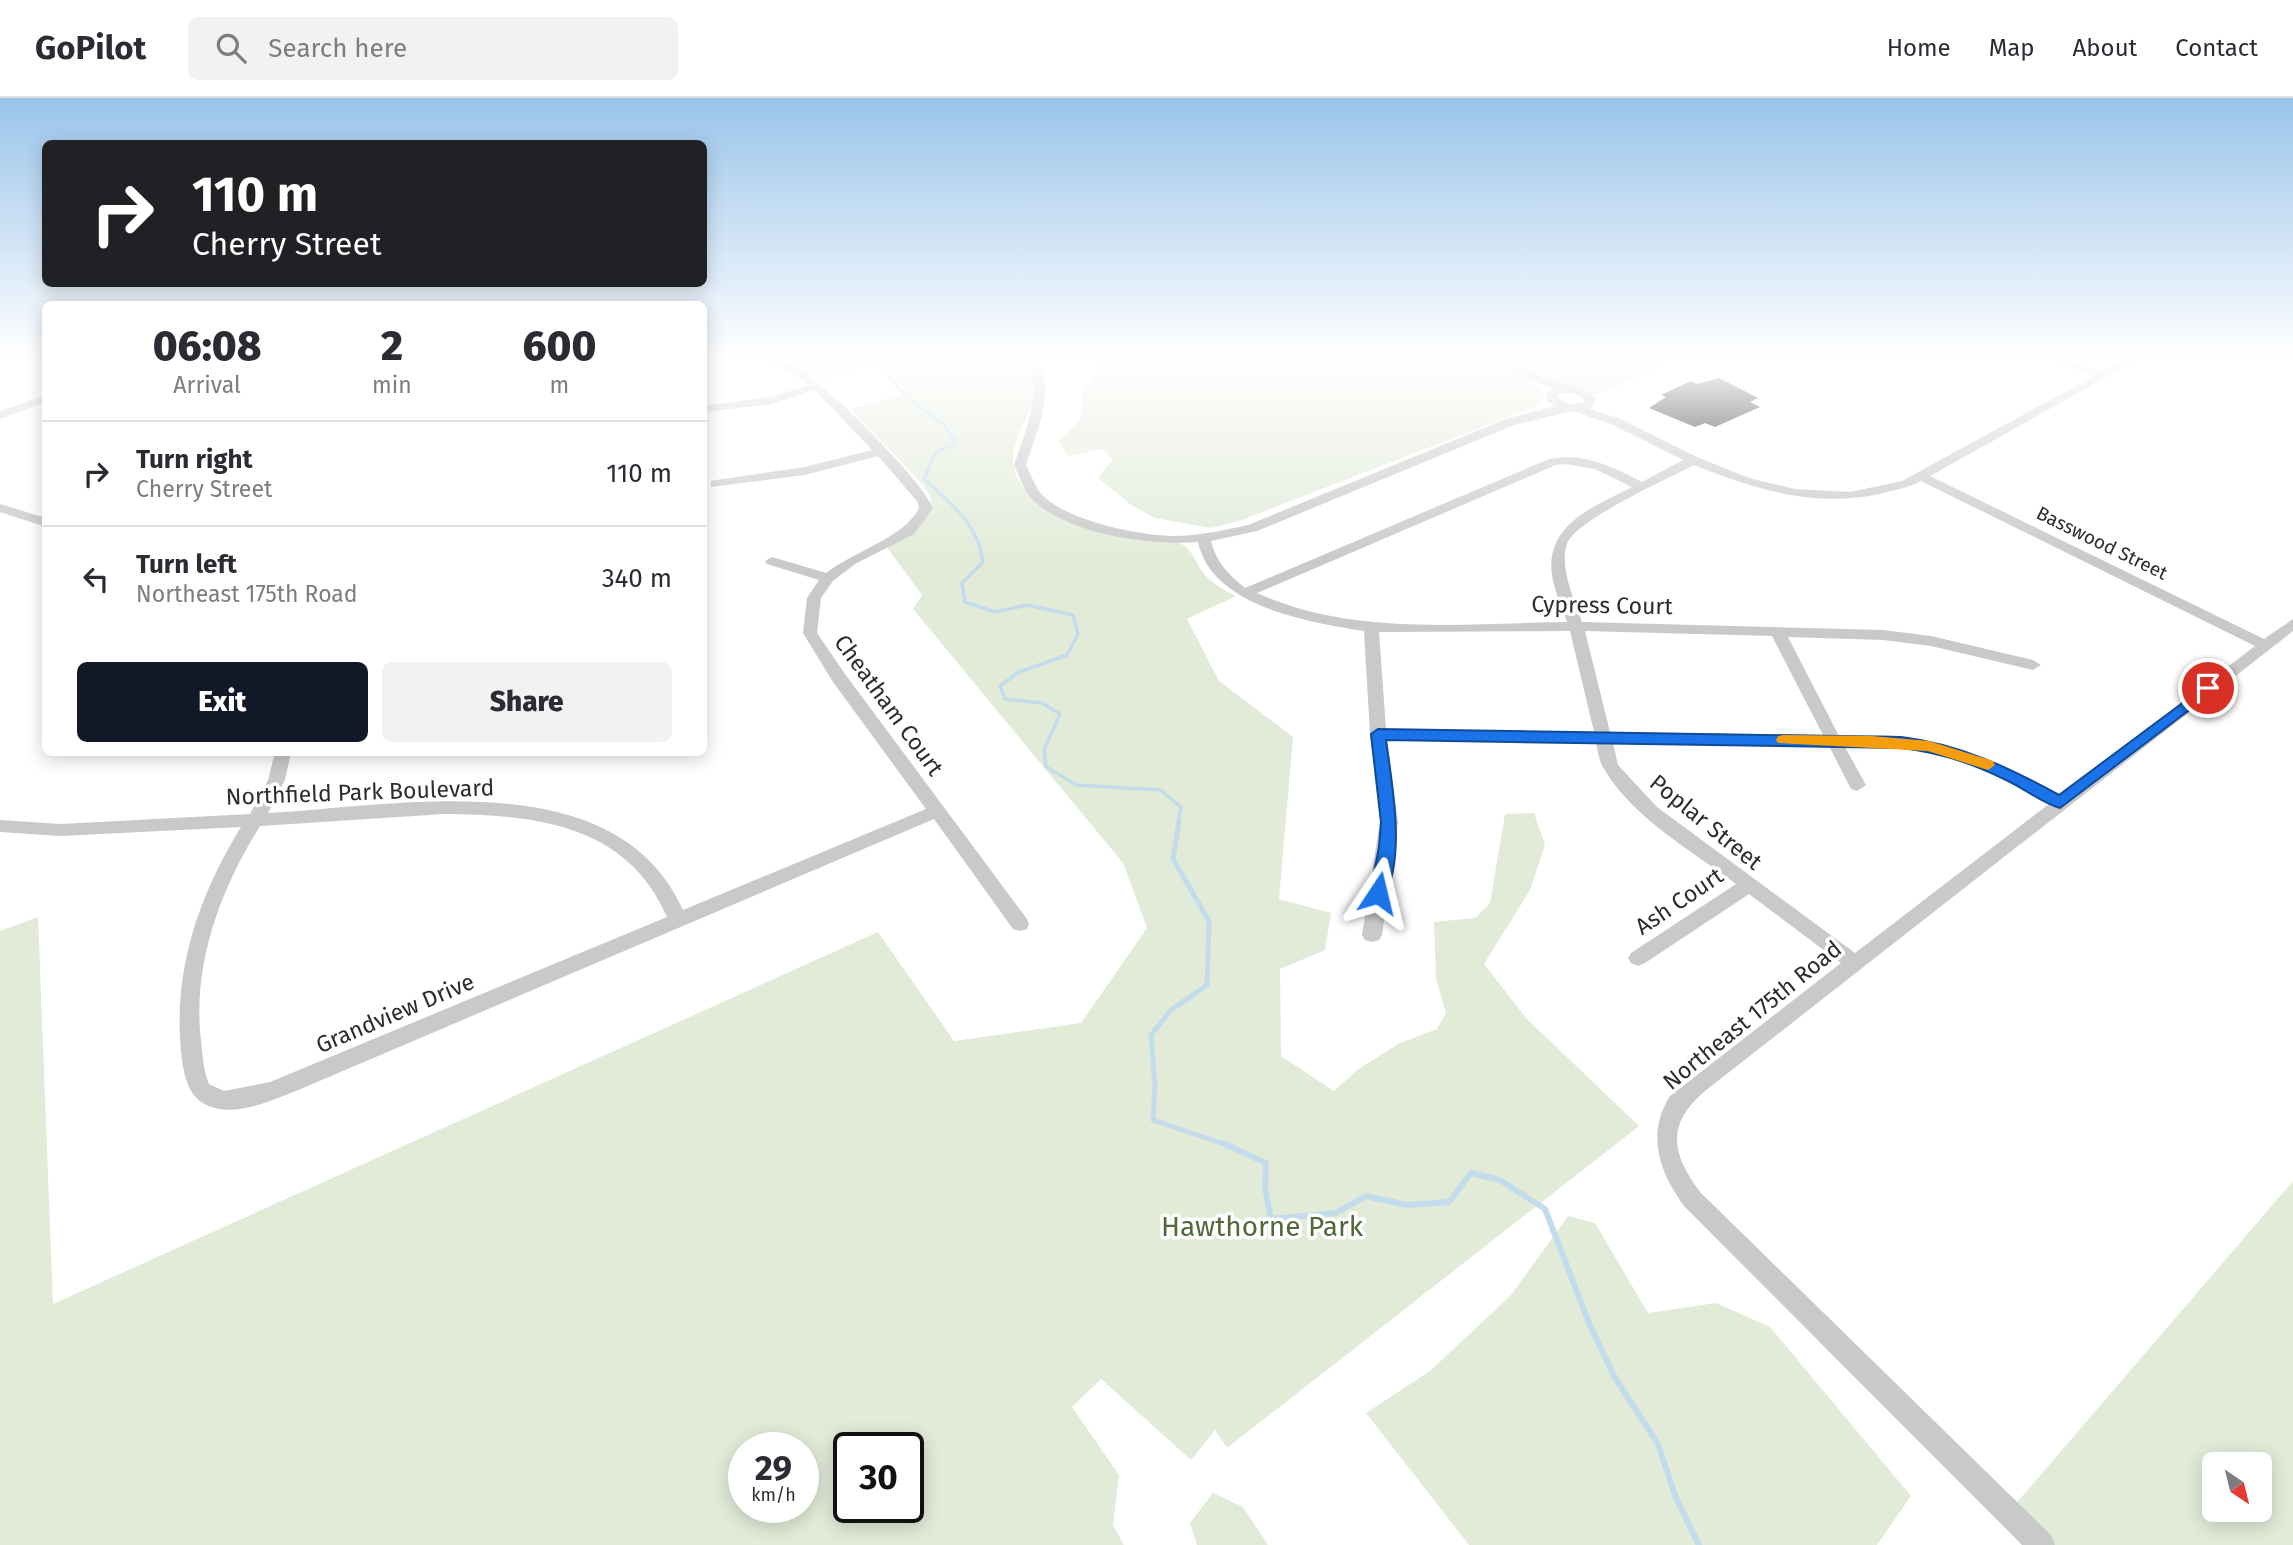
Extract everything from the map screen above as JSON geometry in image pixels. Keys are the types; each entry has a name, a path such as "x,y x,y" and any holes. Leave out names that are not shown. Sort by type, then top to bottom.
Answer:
{"street":[{"name":"Cheatham Court","path":"857,428 923,500 923,514 909,531 850,561 828,578 814,598 810,633 839,678 1020,924"},
{"path":"1030,428 1020,465 1036,496 1074,520 1124,534 1173,540 1204,538 1252,528 1497,428"},
{"path":"1628,428 1693,460 1745,481 1795,493 1819,495 1871,494 1906,484 2009,428"},
{"path":"716,484 832,465 881,452"},
{"path":"1245,593 1553,462 1566,459 1589,461 1643,487"},
{"name":"Poplar Street","path":"1693,460 1581,521 1569,531 1560,544 1559,575 1576,626 1610,766 1627,788 1651,811 1747,886 1855,963"},
{"name":"Basswood Street","path":"1922,476 2265,645"},
{"path":"0,508 42,522"},
{"name":"Cypress Court","path":"1204,538 1208,556 1216,570 1245,593 1269,604 1300,613 1371,628 1576,626 1883,635 1931,641 2033,665"},
{"path":"772,561 828,578"},
{"name":"Northeast 175th Road","path":"2041,1545 1692,1199 1675,1174 1668,1148 1671,1114 1679,1103 1855,963 2293,624"},
{"path":"1371,628 1378,734 1389,822 1372,935"},
{"path":"1777,631 1857,785"},
{"path":"1378,734 1901,743 1941,749 1997,769 2060,803"},
{"name":"Grandview Drive","path":"282,756 281,771 273,792 235,854 197,940 190,986 189,1037 201,1089 209,1096 230,1101 254,1097 937,811"},
{"name":"Northfield Park Boulevard","path":"0,826 61,830 453,809 539,814 590,829 617,842 647,866 668,896 677,919"},
{"name":"Ash Court","path":"1639,958 1747,886"}],"green space":[{"name":"Hawthorne Park","path":"869,428 1022,428 1013,462 1018,478 1028,493 1044,505 1084,525 1125,537 1170,541 1183,545 1191,552 1208,578 1236,596 1187,619 1219,681 1293,737 1279,899 1331,913 1325,950 1280,969 1281,1056 1334,1091 1357,1070 1400,1043 1437,1029 1446,1013 1436,979 1434,922 1475,918 1490,903 1505,814 1534,813 1545,845 1530,890 1484,964 1526,1018 1639,1126 1227,1448 1215,1430 1191,1460 1101,1379 1072,1407 1119,1475 1113,1525 1124,1545 0,1545 0,931 38,917 53,1304 878,932 954,1041 1081,1023 1147,928 1123,863 913,609 922,595 886,546 931,506 930,496 924,486"},
{"path":"1073,428 1480,428 1239,521 1211,528 1155,518 1130,504 1098,478 1113,459 1102,449 1068,456 1059,442"},
{"path":"2293,1181 2293,1545 2051,1545 2013,1507"},
{"path":"1568,1216 1595,1223 1648,1313 1716,1303 1770,1327 1911,1496 1877,1545 1469,1545 1366,1413 1430,1371 1511,1295"},
{"path":"1213,1493 1243,1507 1268,1545 1197,1545 1190,1523"}],"waterway":[{"path":"946,428 956,444 936,452 924,479 962,515 980,548 983,562 962,583 965,602 995,612 1027,605 1073,615 1078,634 1067,655 1019,672 1000,686 1005,699 1042,703 1060,714 1044,750 1046,767 1077,785 1160,790 1181,807 1178,824"},
{"path":"1179,822 1173,859 1209,921 1207,985 1171,1010 1151,1035 1155,1086 1153,1120 1227,1145"},
{"path":"1223,1143 1266,1163 1265,1188 1271,1219 1336,1213 1366,1196 1407,1205 1449,1202 1471,1173 1500,1180 1545,1209 1589,1323 1614,1376 1658,1444 1676,1498 1699,1545"}],"slow traffic":[{"path":"1783,740 1871,741 1929,746 1964,755 1988,765"}],"route":[{"path":"1378,893 1389,822 1378,734 1901,743 1929,746 1964,755 2013,776 2060,803 2208,688"}]}
